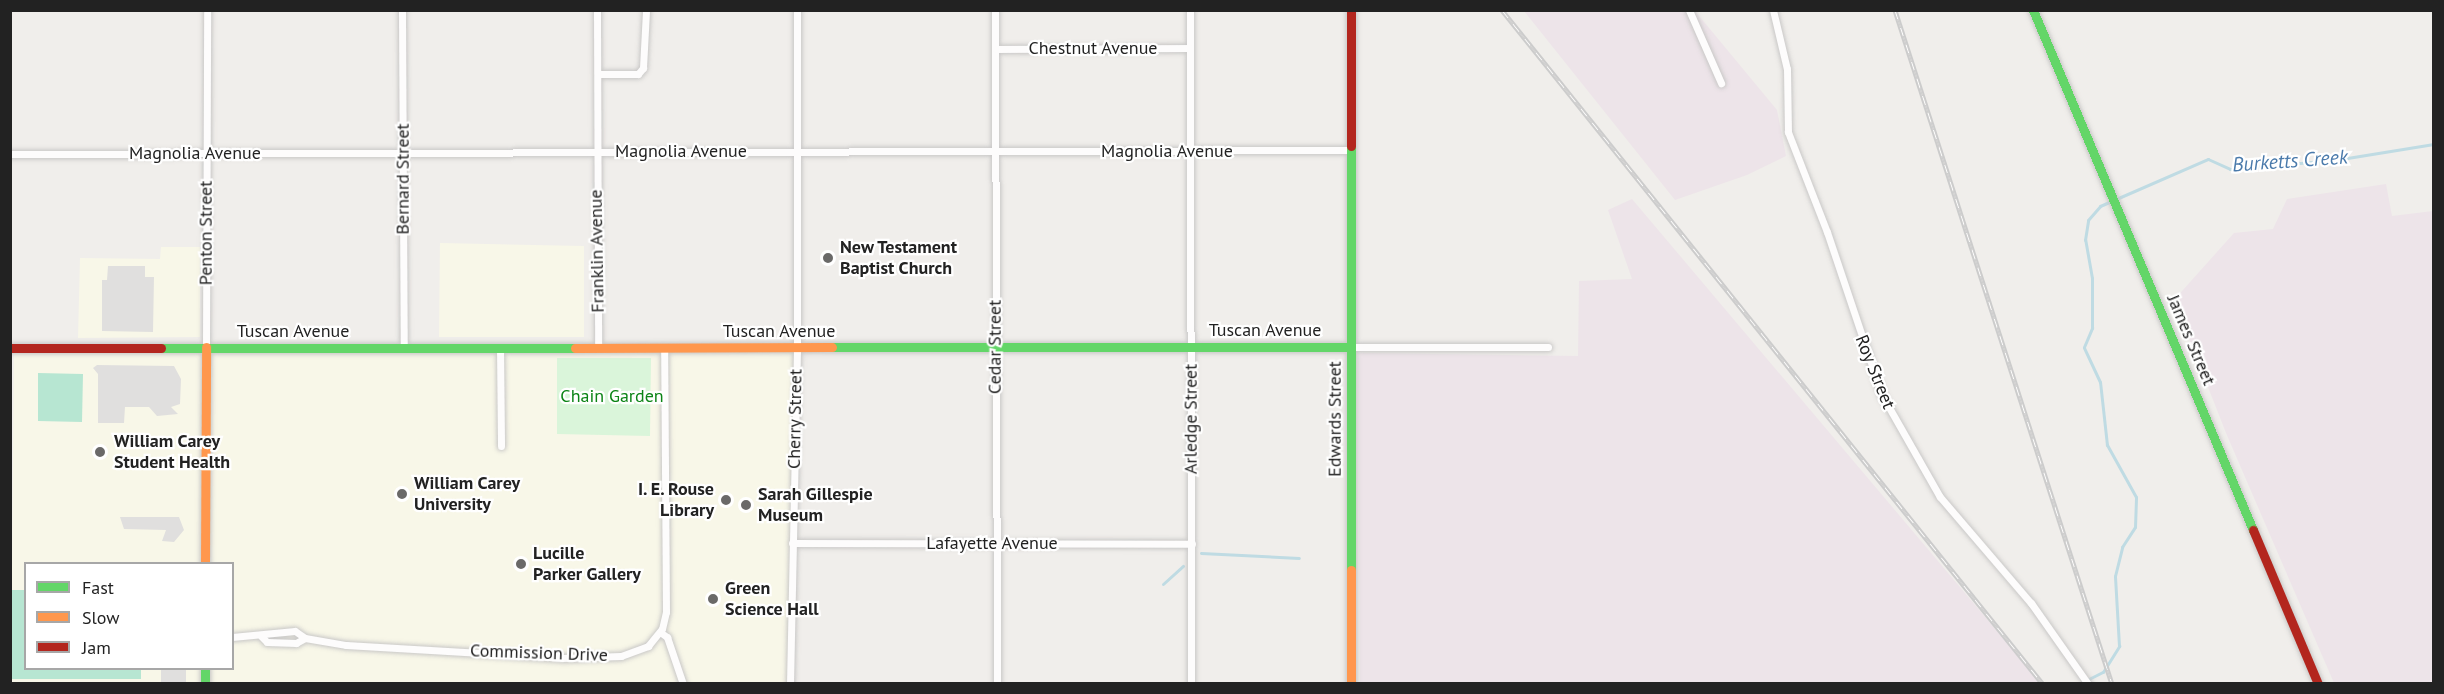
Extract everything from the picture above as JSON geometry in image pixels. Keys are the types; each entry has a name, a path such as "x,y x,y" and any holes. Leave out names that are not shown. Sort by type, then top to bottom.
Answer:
{"main road":[{"name":"Edwards Street","path":"1351,10 1351,684"},
{"name":"James Street","path":"2033,10 2318,684"},
{"path":"205,562 206,347"},
{"name":"Tuscan Avenue","path":"10,348 1351,347"}],"street":[{"name":"Penton Street","path":"206,347 207,10"},
{"name":"Bernard Street","path":"402,10 404,347"},
{"name":"Franklin Avenue","path":"597,10 598,348"},
{"path":"598,74 638,74 644,68 646,10"},
{"name":"Cherry Street","path":"790,684 797,347 797,10"},
{"name":"Cedar Street","path":"995,10 997,152 994,347 997,684"},
{"name":"Arledge Street","path":"1190,10 1191,684"},
{"path":"1689,10 1721,83"},
{"name":"Roy Street","path":"1773,10 1788,69 1788,132 1827,232 1882,395 1940,497 2031,603 2074,660 2088,684"},
{"name":"Chestnut Avenue","path":"996,49 1190,48"},
{"name":"Magnolia Avenue","path":"10,154 1351,150"},
{"path":"500,346 501,446"},
{"path":"664,347 666,612 660,632 667,637 683,684"},
{"name":"Tuscan Avenue","path":"1351,347 1548,347"},
{"name":"Lafayette Avenue","path":"792,543 1192,544"},
{"name":"Commission Drive","path":"234,637 261,636 269,631 295,631 305,638 346,645 591,657 631,653 648,646 660,632"},
{"name":"Commission Drive","path":"261,636 267,642 296,643 305,638"}],"shaded area":[{"path":"1524,11 1695,11 1777,110 1786,156 1747,175 1675,200"},
{"path":"2386,184 2392,216 2433,211 2433,683 2334,683 2226,433 2174,300 2234,233 2273,229 2287,199"},
{"path":"1632,199 2041,683 1360,683 1358,353 1578,356 1579,281 1632,279 1608,210"},
{"path":"440,243 584,246 584,337 439,337"},
{"path":"161,247 200,247 200,337 78,338 80,258 160,259"},
{"path":"108,266 145,266 145,277 154,277 153,332 102,331 102,280 107,280"},
{"name":"William Carey University","path":"797,347 789,683 11,683 14,348"},
{"path":"97,365 174,366 181,379 180,404 171,407 178,414 157,416 149,407 125,407 124,423 98,423 98,374 93,368"},
{"path":"120,517 179,517 184,530 174,542 162,541 166,530 124,529"},
{"path":"161,670 186,670 186,683 161,683"}],"green space":[{"name":"Chain Garden","path":"557,358 651,358 650,436 557,434"},
{"path":"38,373 83,374 82,422 38,421"},
{"path":"11,590 24,590 24,670 141,670 141,679 11,679"}],"waterway":[{"name":"Burketts Creek","path":"2079,684 2103,672 2119,646 2115,576 2122,547 2135,527 2136,497 2107,445 2100,382 2084,347 2092,328 2092,278 2085,240 2088,220 2100,206 2208,159 2230,169 2335,160 2434,144"},
{"path":"1201,553 1299,558"},
{"path":"1163,584 1183,566"}],"railway":[{"path":"1502,10 2043,684"},
{"path":"1895,10 2112,684"}],"traffic: fast":[{"path":"2033,10 2253,530"},
{"path":"1351,146 1351,570"},
{"path":"832,347 1351,347"},
{"path":"161,348 575,348"},
{"path":"205,670 205,684"}],"traffic: slow":[{"path":"205,562 206,347"},
{"path":"575,348 832,347"},
{"path":"1351,570 1351,684"}],"traffic: jam":[{"path":"1351,10 1351,146"},
{"path":"10,348 161,348"},
{"path":"2253,530 2318,684"}],"place":[{"name":"New Testament Baptist Church","path":"828,258"},
{"name":"William Carey Student Health","path":"100,452"},
{"name":"William Carey University","path":"402,494"},
{"name":"I. E. Rouse Library","path":"726,500"},
{"name":"Sarah Gillespie Museum","path":"746,505"},
{"name":"Lucille Parker Gallery","path":"521,564"},
{"name":"Green Science Hall","path":"713,599"}]}
